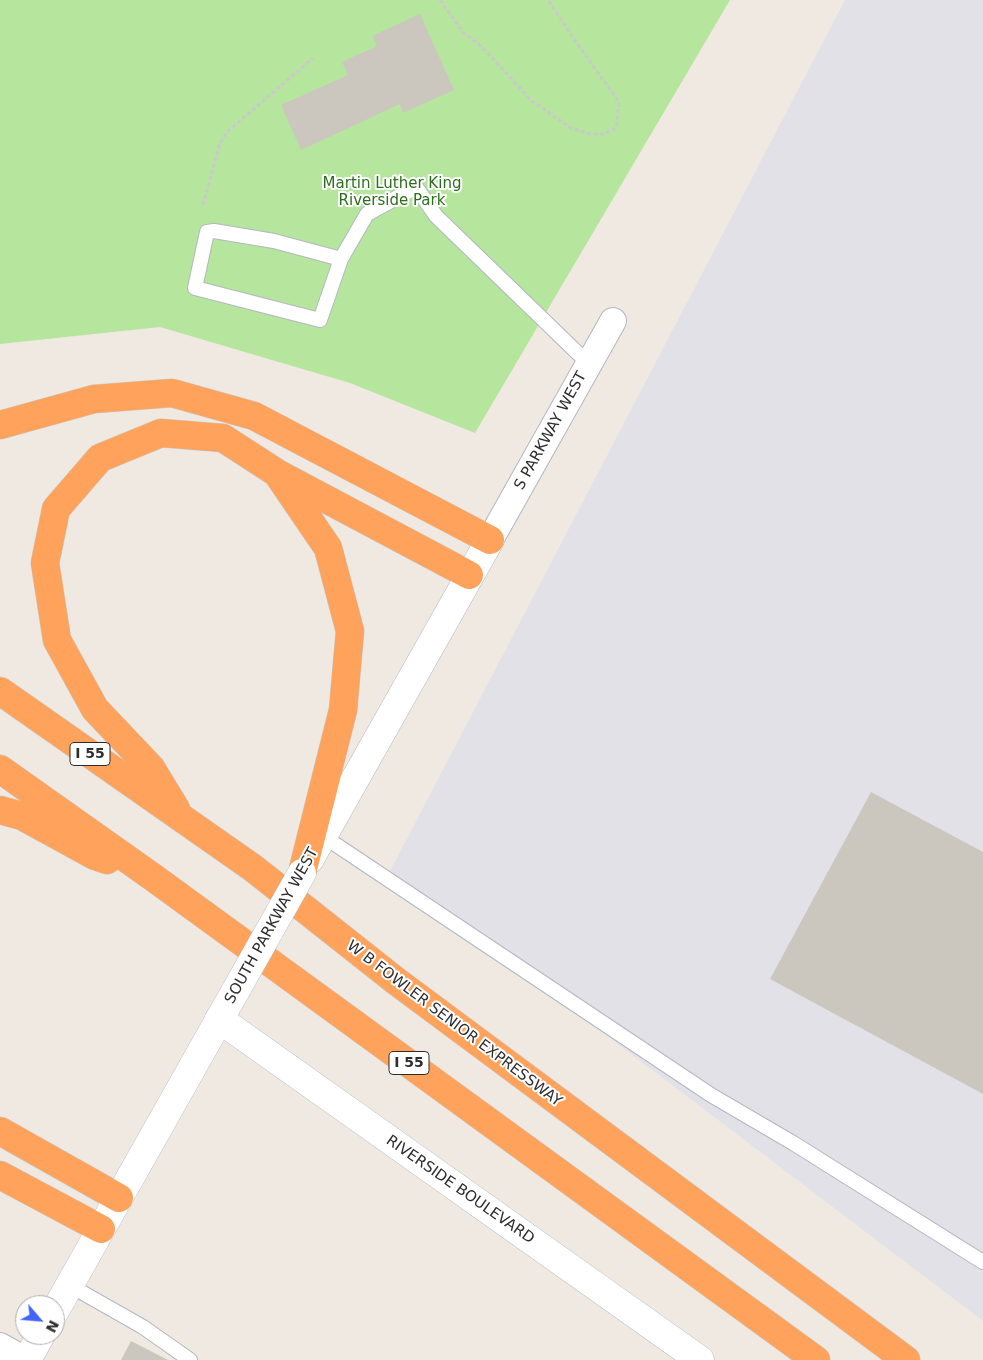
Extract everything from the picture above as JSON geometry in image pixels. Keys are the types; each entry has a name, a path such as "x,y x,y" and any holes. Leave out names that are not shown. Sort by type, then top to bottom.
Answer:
{"highway":[{"path":"0,424 94,399 172,393 254,416 490,540"},
{"path":"180,817 151,768 95,709 57,640 45,563 56,509 100,458 160,433 223,438 277,473 470,576"},
{"path":"277,473 328,548 350,631 343,710 302,873"},
{"name":"W B FOWLER SENIOR EXPRESSWAY","path":"0,691 253,868 396,981 906,1360"},
{"name":"I 55","path":"0,769 154,878 816,1360"},
{"path":"0,810 22,816 94,856 154,878"},
{"path":"0,1131 119,1198"},
{"path":"0,1175 101,1229"}],"main road":[{"name":"SOUTH PARKWAY WEST","path":"64,1295 490,540"},
{"name":"RIVERSIDE BOULEVARD","path":"220,1019 700,1360"},
{"path":"26,1360 35,1345"}],"street":[{"name":"S PARKWAY WEST","path":"490,540 613,321"},
{"path":"0,1346 26,1360"}],"lane":[{"path":"341,259 274,241 214,231 207,232 195,288 320,320 341,259 367,214 416,187 436,216 589,364"},
{"path":"323,836 711,1095 793,1143 983,1262"},
{"path":"69,1286 143,1327 190,1360"}],"path":[{"path":"440,0 463,32 482,47 532,101 572,128 588,134 604,134 616,128 619,102 548,0"},
{"path":"203,205 220,143 226,132 313,58"}],"shaded area":[{"path":"845,0 983,0 983,1321 390,871"}],"green space":[{"name":"Martin Luther King Riverside Park","path":"0,0 730,0 475,433 350,383 160,327 0,344"}],"building":[{"path":"420,14 454,90 403,113 400,104 301,150 281,105 348,75 342,62 377,46 372,36"},
{"path":"871,792 983,852 983,1094 770,979"},
{"path":"131,1341 168,1360 121,1360"}]}
